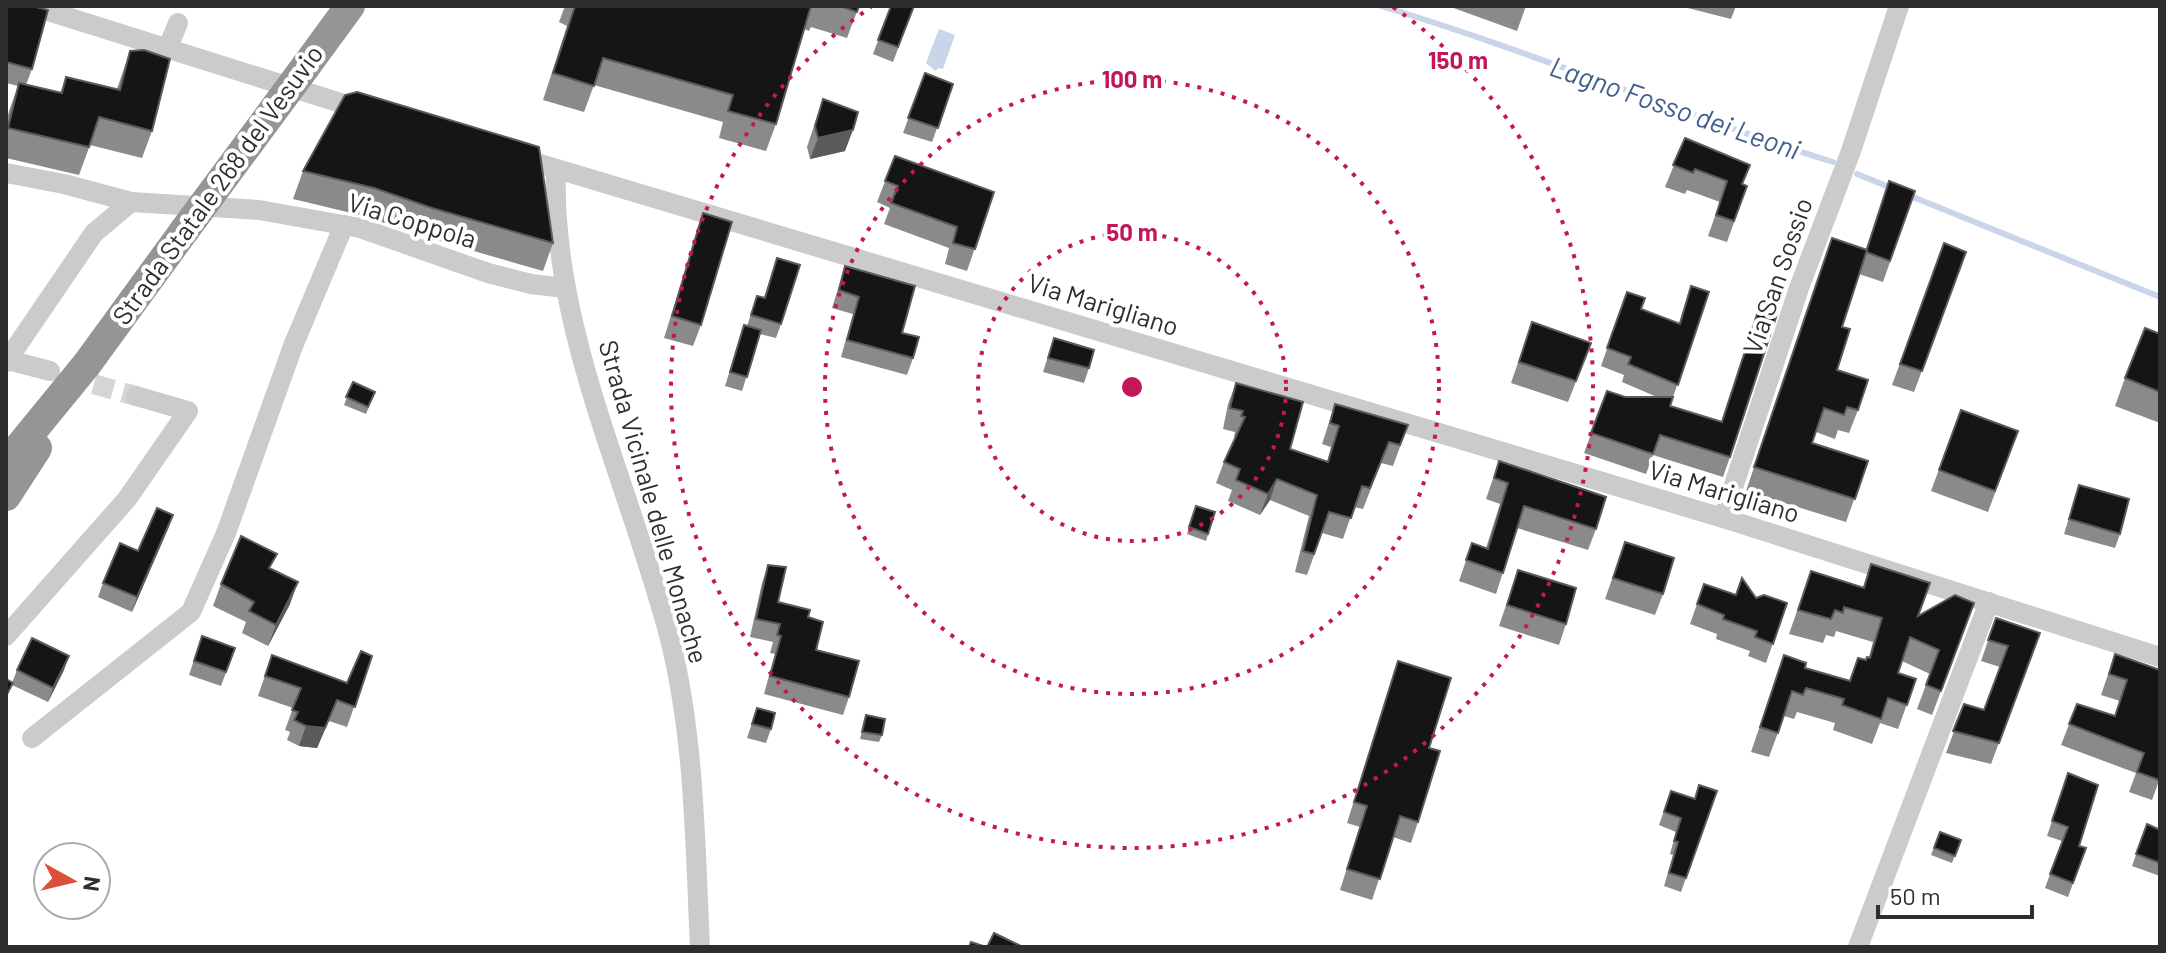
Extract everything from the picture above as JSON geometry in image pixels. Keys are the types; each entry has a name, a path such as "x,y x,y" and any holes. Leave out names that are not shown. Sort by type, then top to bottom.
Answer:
{"highway":[{"name":"Strada Statale 268 del Vesuvio","path":"6,463 87,364 350,6"},
{"name":"Strada Statale 268 del Vesuvio","path":"6,496 87,364"}],"street":[{"path":"32,6 378,115"},
{"name":"Via San Sossio","path":"1723,518 1799,288 1851,151 1899,6"},
{"path":"167,50 178,23"},
{"name":"Via Marigliano","path":"496,151 1723,518 2160,657"},
{"name":"Strada Vicinale delle Monache","path":"556,169 559,245 565,288 677,671 691,781 700,947"},
{"name":"Via Coppola","path":"6,173 131,202 259,210 360,228 488,273 531,284 565,288"},
{"path":"50,371 7,361 94,233 131,202"},
{"path":"32,738 191,612 226,533 293,346 344,225"},
{"path":"6,636 127,499 188,411 136,396"},
{"path":"1858,947 1989,602"}],"water":[{"path":"939,29 955,35 943,69 935,71 926,63"}],"building":[{"path":"6,6 32,6 48,10 32,69 6,62"},
{"path":"575,6 811,6 776,124 728,111 733,95 603,58 594,86 553,73"},
{"path":"840,6 859,6 857,12"},
{"path":"891,6 914,6 898,47 878,40"},
{"path":"144,50 170,59 152,131 99,117 89,147 8,128 19,83 62,93 66,77 120,90 130,51"},
{"path":"925,73 953,84 938,128 908,118"},
{"path":"357,92 539,147 553,243 374,188 303,171 345,95"},
{"path":"823,99 858,112 853,130 818,138 815,126"},
{"path":"1685,138 1750,165 1742,184 1747,186 1734,221 1716,215 1727,181 1695,169 1693,173 1673,165"},
{"path":"895,156 994,192 975,249 953,243 957,227 891,203 898,186 885,181"},
{"path":"1889,181 1915,191 1890,261 1866,252"},
{"path":"703,213 732,222 701,325 672,316"},
{"path":"1832,238 1867,250 1842,327 1850,329 1837,370 1868,380 1858,410 1847,407 1844,415 1824,408 1812,443 1868,461 1855,499 1754,467"},
{"path":"1944,243 1966,252 1922,371 1900,364"},
{"path":"777,258 800,265 781,324 751,315 757,296 765,298"},
{"path":"845,266 915,286 902,333 919,337 913,358 847,340 859,297 839,290"},
{"path":"1691,286 1709,292 1678,385 1628,364 1631,357 1607,348 1627,292 1645,298 1641,309 1680,324"},
{"path":"1761,302 1779,308 1730,457 1660,435 1653,454 1591,433 1607,391 1625,397 1673,397 1670,406 1722,422"},
{"path":"1532,322 1591,343 1576,381 1519,362"},
{"path":"744,325 761,330 747,377 730,372"},
{"path":"2145,328 2160,334 2160,392 2125,378"},
{"path":"1054,338 1094,350 1089,368 1048,358"},
{"path":"353,382 375,392 368,407 346,397"},
{"path":"1236,383 1303,402 1290,449 1328,462 1339,426 1330,423 1335,404 1408,425 1400,445 1389,442 1370,488 1362,486 1351,518 1329,512 1314,554 1303,551 1317,495 1277,479 1268,494 1236,480 1240,469 1224,462 1245,417 1241,416 1243,411 1230,408"},
{"path":"1961,410 2018,431 1995,491 1939,470"},
{"path":"1499,461 1606,497 1596,529 1524,506 1503,573 1466,560 1472,543 1488,549 1508,483 1494,478"},
{"path":"2079,485 2129,499 2120,534 2069,519"},
{"path":"1196,506 1215,512 1208,534 1189,527"},
{"path":"157,508 173,515 137,597 103,583 120,543 138,551"},
{"path":"241,536 277,554 269,568 298,582 276,625 249,611 254,602 221,584"},
{"path":"1625,542 1674,558 1663,594 1613,578"},
{"path":"1871,564 1930,583 1918,616 1955,595 1974,603 1941,691 1926,685 1939,650 1910,637 1898,673 1916,679 1907,705 1888,698 1881,719 1842,705 1844,699 1806,688 1803,695 1792,691 1778,733 1760,727 1784,655 1806,663 1805,668 1850,681 1858,658 1870,658 1882,618 1844,607 1843,613 1835,610 1831,619 1798,610 1811,571 1864,588"},
{"path":"768,565 786,567 778,602 810,610 808,617 823,622 816,650 859,661 849,697 770,676 781,636 777,635 780,624 756,619"},
{"path":"1518,570 1576,588 1566,624 1507,605"},
{"path":"1742,578 1756,598 1764,595 1787,603 1773,644 1755,637 1757,631 1723,619 1724,615 1697,604 1704,584 1736,595"},
{"path":"1996,618 2040,633 1999,743 1953,731 1964,704 1984,710 2008,646 1988,640"},
{"path":"202,636 235,648 226,672 194,661"},
{"path":"32,638 69,656 53,688 17,670"},
{"path":"361,651 372,656 355,707 337,700 325,728 306,726 294,720 298,712 292,710 301,688 265,676 272,655 347,683"},
{"path":"2115,654 2160,670 2159,780 2137,772 2144,753 2069,724 2077,704 2115,716 2127,680 2109,674"},
{"path":"1398,661 1451,678 1429,748 1440,751 1418,822 1400,816 1380,879 1347,869 1367,806 1354,802"},
{"path":"6,679 13,683 6,696"},
{"path":"757,708 775,713 771,729 752,724"},
{"path":"866,715 885,719 882,735 862,732"},
{"path":"2068,773 2098,785 2079,846 2086,848 2073,883 2050,874 2068,827 2052,821"},
{"path":"1699,785 1717,791 1686,878 1669,873 1681,818 1664,812 1671,791 1695,799"},
{"path":"2147,824 2160,830 2160,863 2136,854"},
{"path":"1940,832 1961,840 1955,856 1934,848"},
{"path":"994,933 1023,947 987,947"},
{"path":"971,942 986,947 969,947"}],"waterway":[{"name":"Lagno Fosso dei Leoni","path":"1381,6 1833,162"},
{"name":"Lagno Fosso dei Leoni","path":"1857,174 1894,189"},
{"name":"Lagno Fosso dei Leoni","path":"1908,195 2160,297"}],"tunnel":[{"path":"65,376 136,396"}]}
